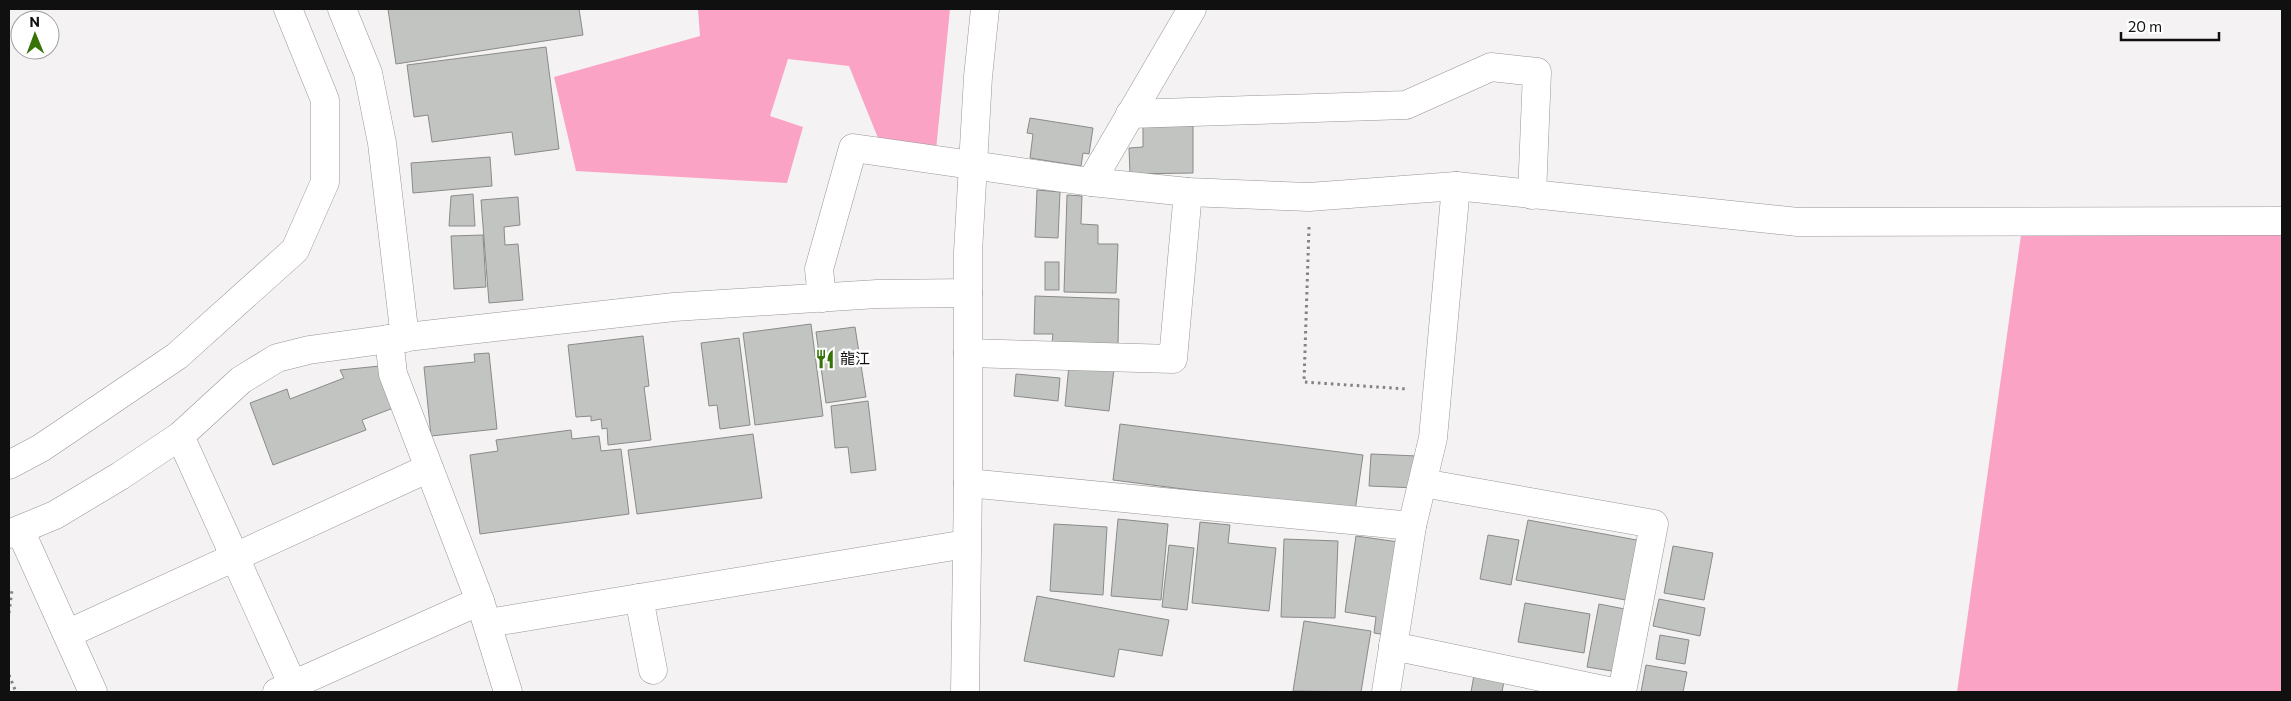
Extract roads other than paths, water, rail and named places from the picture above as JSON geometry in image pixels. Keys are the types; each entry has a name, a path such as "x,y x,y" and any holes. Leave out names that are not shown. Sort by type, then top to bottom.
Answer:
{"street":[{"path":"9,465 42,448 177,356 295,250 325,182 325,100 288,9"},
{"path":"342,9 368,74 382,143 397,338 392,374 484,612 508,692"},
{"path":"965,692 968,483 968,252 978,77 984,9"},
{"path":"1091,182 1192,9"},
{"path":"1130,114 1406,105 1491,67 1537,72 1532,195"},
{"path":"822,298 819,269 853,148 1091,182 1188,192 1310,197 1456,186 1798,222 2282,221"},
{"path":"1386,692 1412,526 1434,438 1456,186"},
{"path":"968,353 1173,360 1188,192"},
{"path":"92,692 67,634 15,532 63,510 120,476 180,436 241,380 277,358 309,350 397,338 674,307 895,293 968,292"},
{"path":"180,436 235,557 289,690 484,612 639,598 966,544"},
{"path":"67,634 429,468"},
{"path":"968,483 1412,526"},
{"path":"1423,483 1654,524 1622,692"},
{"path":"639,598 653,670"},
{"path":"1393,646 1613,692"}],"place":[{"name":"龍江","path":"825,359"}]}
